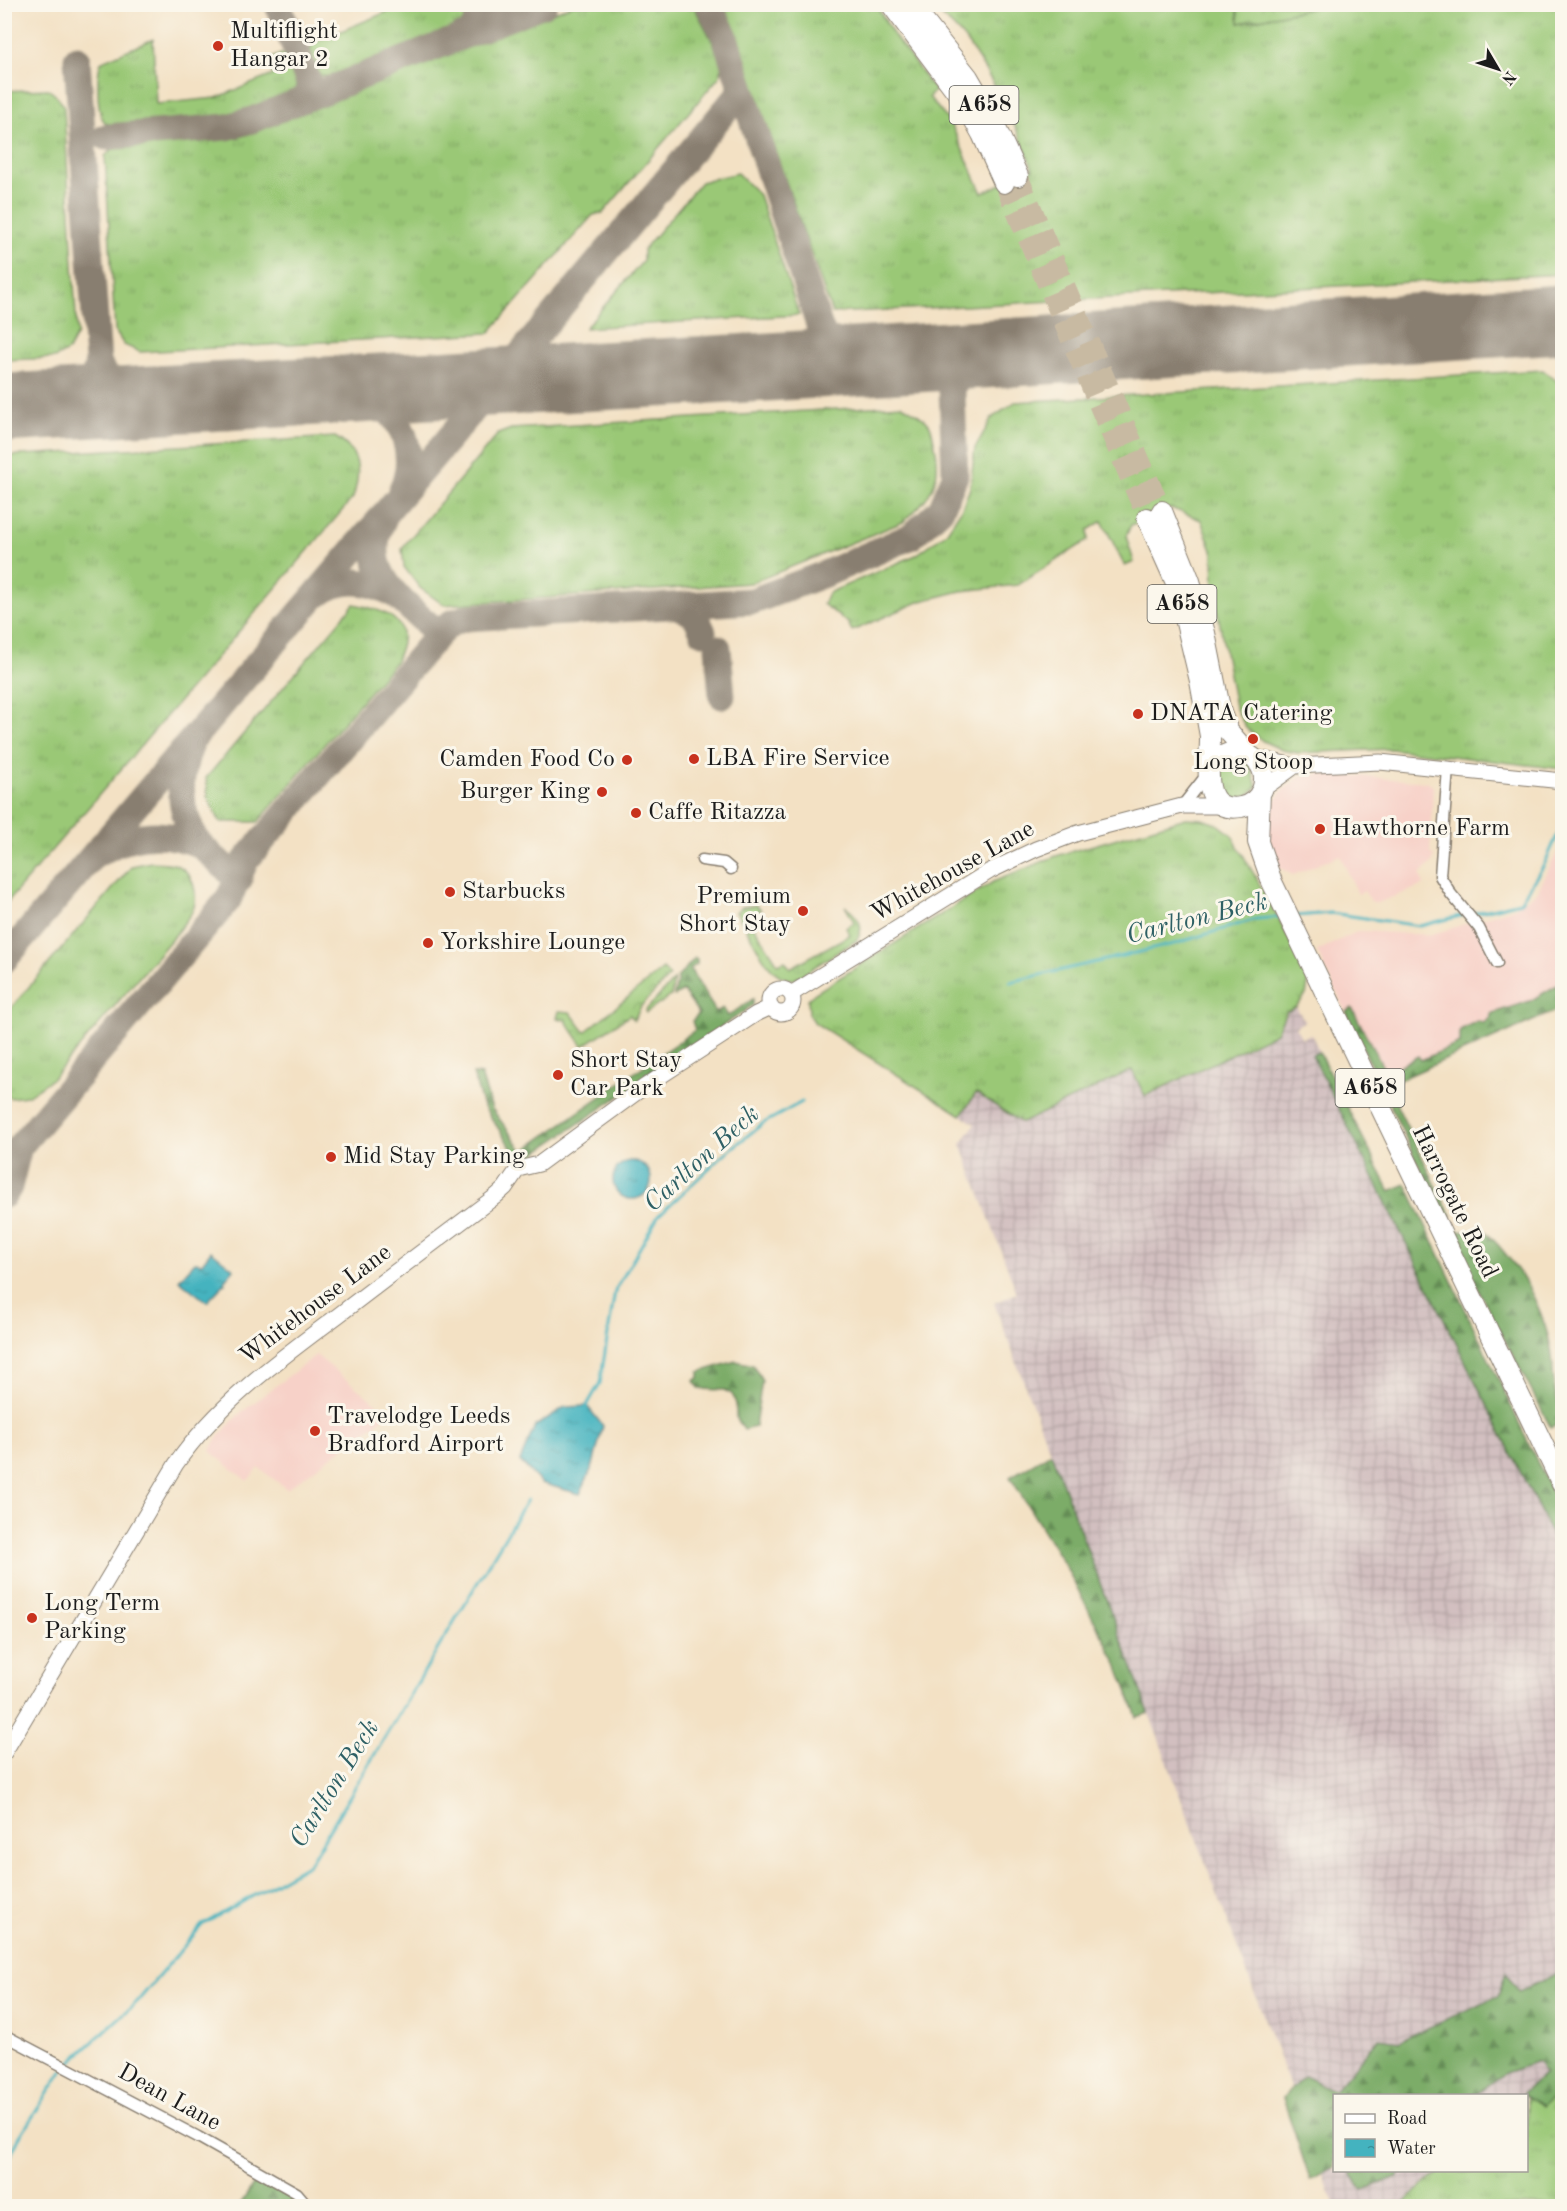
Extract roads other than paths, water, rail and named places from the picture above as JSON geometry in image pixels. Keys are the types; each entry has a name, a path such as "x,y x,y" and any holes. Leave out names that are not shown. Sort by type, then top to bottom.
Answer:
{"highway":[{"name":"A658","path":"891,4 963,100 1011,180 990,115 968,77 910,4"},
{"name":"A658","path":"1155,514 1190,581 1210,736 1209,771"},
{"name":"A658","path":"1198,634 1228,731 1251,756"},
{"path":"1241,752 1251,756 1260,766 1263,775 1261,792 1254,801 1245,806 1226,806 1214,798 1209,790 1209,771 1214,761 1222,755 1241,752"},
{"name":"Harrogate Road","path":"1258,842 1261,792"},
{"name":"Harrogate Road","path":"1226,806 1258,842 1272,882 1563,1484"}],"street":[{"path":"1251,756 1295,766 1380,762 1563,780"},
{"path":"1261,792 1295,766"},
{"path":"1448,768 1440,876 1451,894 1479,928 1497,963"},
{"path":"1182,806 1209,771"},
{"name":"Whitehouse Lane","path":"7,1746 176,1464 200,1432 229,1401 291,1350 496,1196 505,1188 518,1169 539,1164 644,1087 756,1014 771,1007 769,999 777,990 782,988 791,994 990,871 1036,849 1078,833 1182,806 1226,806"},
{"path":"702,860 724,864 731,869"},
{"name":"Dean Lane","path":"4,2035 74,2070 297,2193 308,2206"}],"water":[{"path":"632,1161 639,1162 645,1167 650,1173 650,1187 645,1193 639,1198 632,1199 625,1198 619,1193 614,1187 613,1180 614,1173 619,1167 625,1162"},
{"path":"211,1251 234,1269 224,1281 225,1283 207,1302 179,1280 195,1262 202,1263"},
{"path":"587,1406 603,1426 593,1465 580,1494 541,1483 520,1461 535,1426 565,1407"}],"waterway":[{"name":"Carlton Beck","path":"1471,914 1520,902 1544,865 1562,825"},
{"name":"Carlton Beck","path":"1296,916 1331,913 1420,926 1464,915"},
{"name":"Carlton Beck","path":"1010,982 1174,944 1256,919 1281,917"},
{"name":"Carlton Beck","path":"585,1409 600,1383 615,1291 658,1216 721,1157 762,1124 802,1102"},
{"name":"Carlton Beck","path":"67,2065 137,2002 202,1925 309,1864 527,1500"},
{"name":"Carlton Beck","path":"4,2169 20,2136 63,2070"}],"tunnel":[{"path":"1018,176 1162,511"},
{"path":"1004,183 1147,518"}],"place":[{"name":"Multiflight Hangar 2","path":"218,46"},
{"name":"DNATA Catering","path":"1138,714"},
{"name":"Long Stoop","path":"1253,739"},
{"name":"LBA Fire Service","path":"694,759"},
{"name":"Camden Food Co","path":"627,760"},
{"name":"Burger King","path":"602,792"},
{"name":"Caffe Ritazza","path":"636,813"},
{"name":"Hawthorne Farm","path":"1320,829"},
{"name":"Starbucks","path":"450,892"},
{"name":"Premium Short Stay","path":"803,911"},
{"name":"Yorkshire Lounge","path":"428,943"},
{"name":"Short Stay Car Park","path":"558,1075"},
{"name":"Mid Stay Parking","path":"331,1157"},
{"name":"Travelodge Leeds Bradford Airport","path":"315,1431"},
{"name":"Long Term Parking","path":"32,1618"}]}
